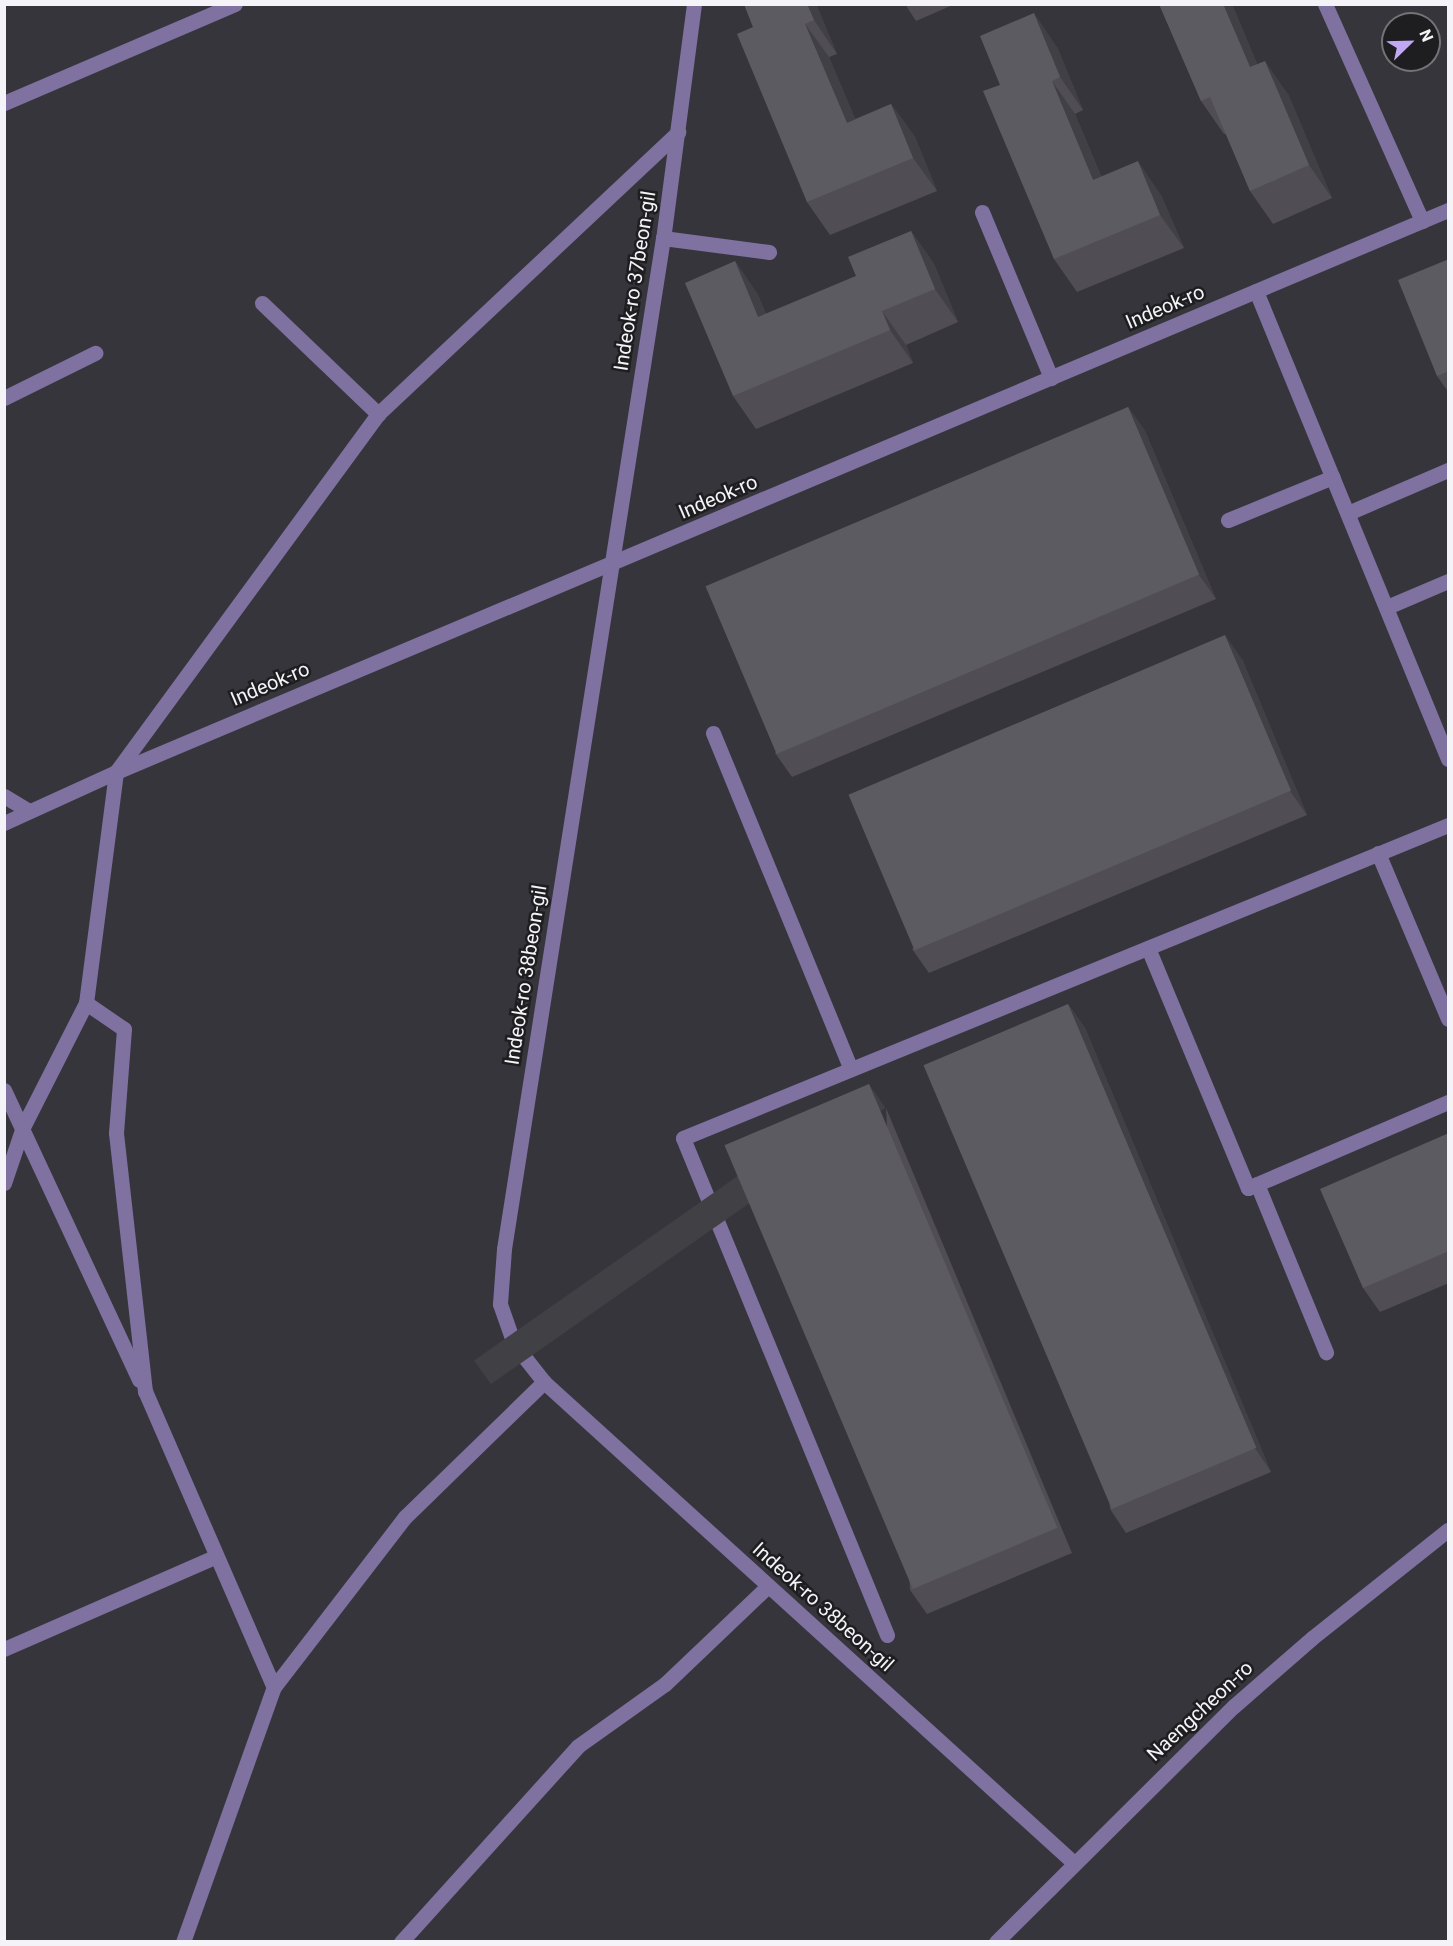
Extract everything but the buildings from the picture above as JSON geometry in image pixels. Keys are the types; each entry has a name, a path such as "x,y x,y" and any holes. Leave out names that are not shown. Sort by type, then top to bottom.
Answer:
{"street":[{"path":"4,104 235,4"},
{"name":"Indeok-ro 37beon-gil","path":"613,564 663,238 694,4"},
{"path":"1325,4 1422,221"},
{"path":"4,1183 23,1127 86,1003 116,772 378,414 678,132"},
{"name":"Indeok-ro","path":"4,823 116,772 1449,210"},
{"path":"982,212 1051,378"},
{"path":"663,238 769,252"},
{"path":"1256,291 1449,759"},
{"path":"262,303 378,414"},
{"path":"4,398 95,353"},
{"path":"1348,513 1449,470"},
{"path":"1228,520 1333,477"},
{"name":"Indeok-ro 38beon-gil","path":"613,564 504,1249 500,1304 514,1344 544,1382 1074,1863"},
{"path":"1386,607 1449,581"},
{"path":"713,733 851,1069"},
{"path":"4,796 29,812"},
{"path":"887,1635 683,1138 1449,825"},
{"path":"1378,853 1449,1019"},
{"path":"1148,948 1248,1188 1449,1102"},
{"path":"86,1003 124,1029 116,1133 144,1391"},
{"path":"4,1090 144,1391 274,1687"},
{"path":"1257,1184 1326,1352"},
{"path":"183,1941 274,1687 405,1517 544,1382"},
{"name":"Naengcheon-ro","path":"996,1941 1234,1706 1312,1638 1449,1530"},
{"path":"4,1649 215,1557"},
{"path":"401,1941 578,1746 665,1684 768,1586"}]}
